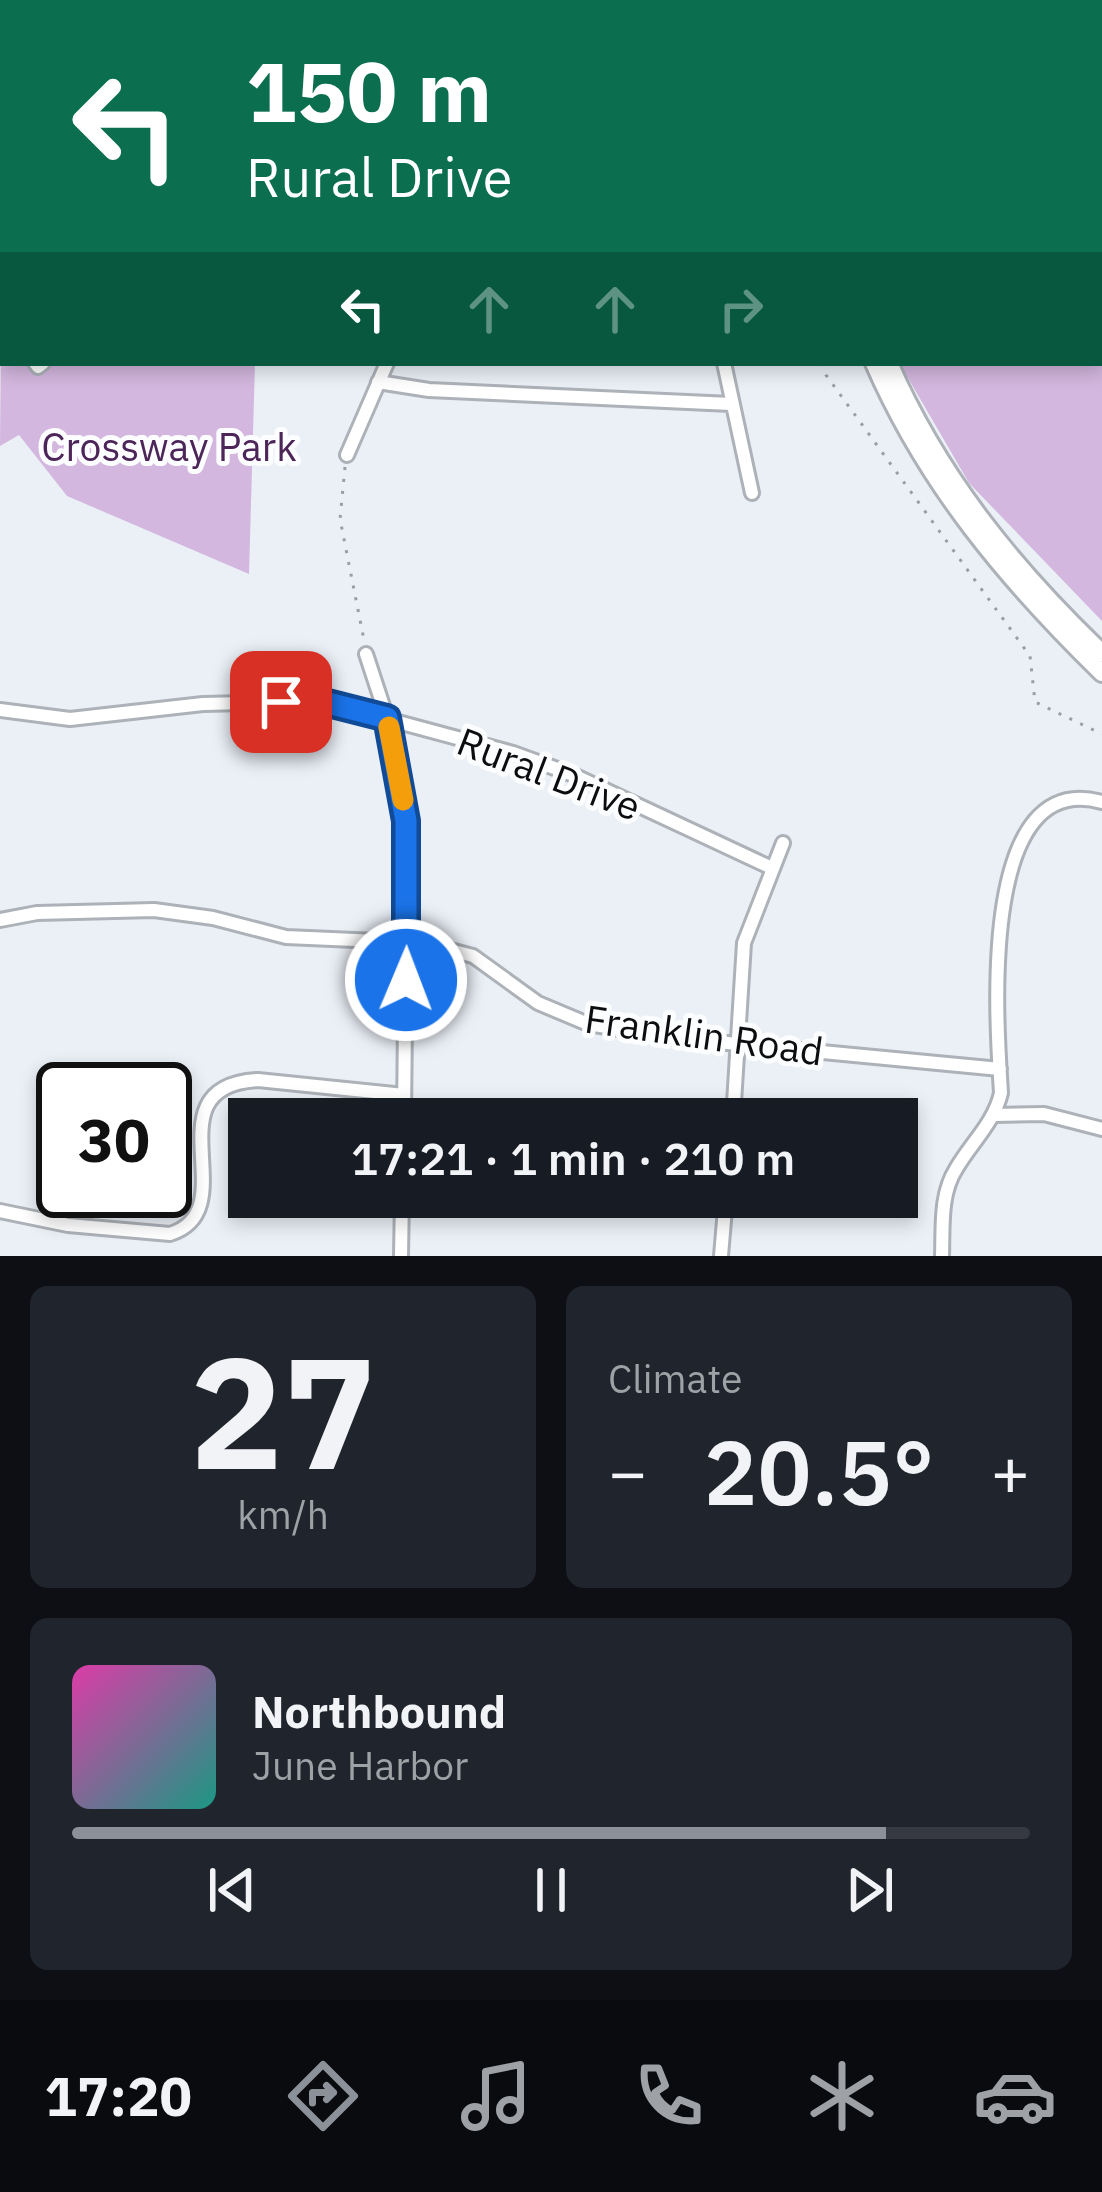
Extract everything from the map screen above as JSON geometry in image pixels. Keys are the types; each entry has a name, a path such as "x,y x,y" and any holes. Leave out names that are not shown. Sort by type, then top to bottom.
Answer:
{"highway":[{"path":"876,366 924,462 972,532 1024,596 1102,673"},
{"path":"891,366 938,458 985,526 1038,590 1102,653"}],"street":[{"path":"347,455 385,366"},
{"path":"725,366 752,494"},
{"path":"377,382 430,390 731,404"},
{"path":"0,1211 68,1225 170,1234 185,1230 202,1204 203,1115 220,1089 235,1082 258,1081 404,1095 406,821 387,718 366,654"},
{"name":"Rural Drive","path":"0,710 45,718 203,704 320,701 513,753 571,774 772,868"},
{"path":"942,1256 943,1209 952,1174 994,1115 1001,1093 997,952 1011,869 1030,829 1057,804 1072,799 1102,802"},
{"path":"734,1098 743,943 783,843"},
{"name":"Franklin Road","path":"0,920 37,913 166,910 286,937 406,942 473,956 538,1004 588,1024 1000,1069"},
{"path":"994,1115 1044,1114 1102,1129"},
{"path":"401,1256 402,1218"},
{"path":"721,1256 724,1218"}],"path":[{"path":"824,366 904,486 1030,656 1035,702 1102,734"},
{"path":"347,455 340,519 366,654"}],"green space":[{"name":"Crossway Park","path":"1,366 255,366 249,574 67,496 19,435 0,446"},
{"path":"899,366 1102,366 1102,621 969,483 908,378 902,379"}],"slow traffic":[{"path":"389,727 403,800"}],"route":[{"path":"281,702 320,701 387,718 406,821 406,980"}]}
